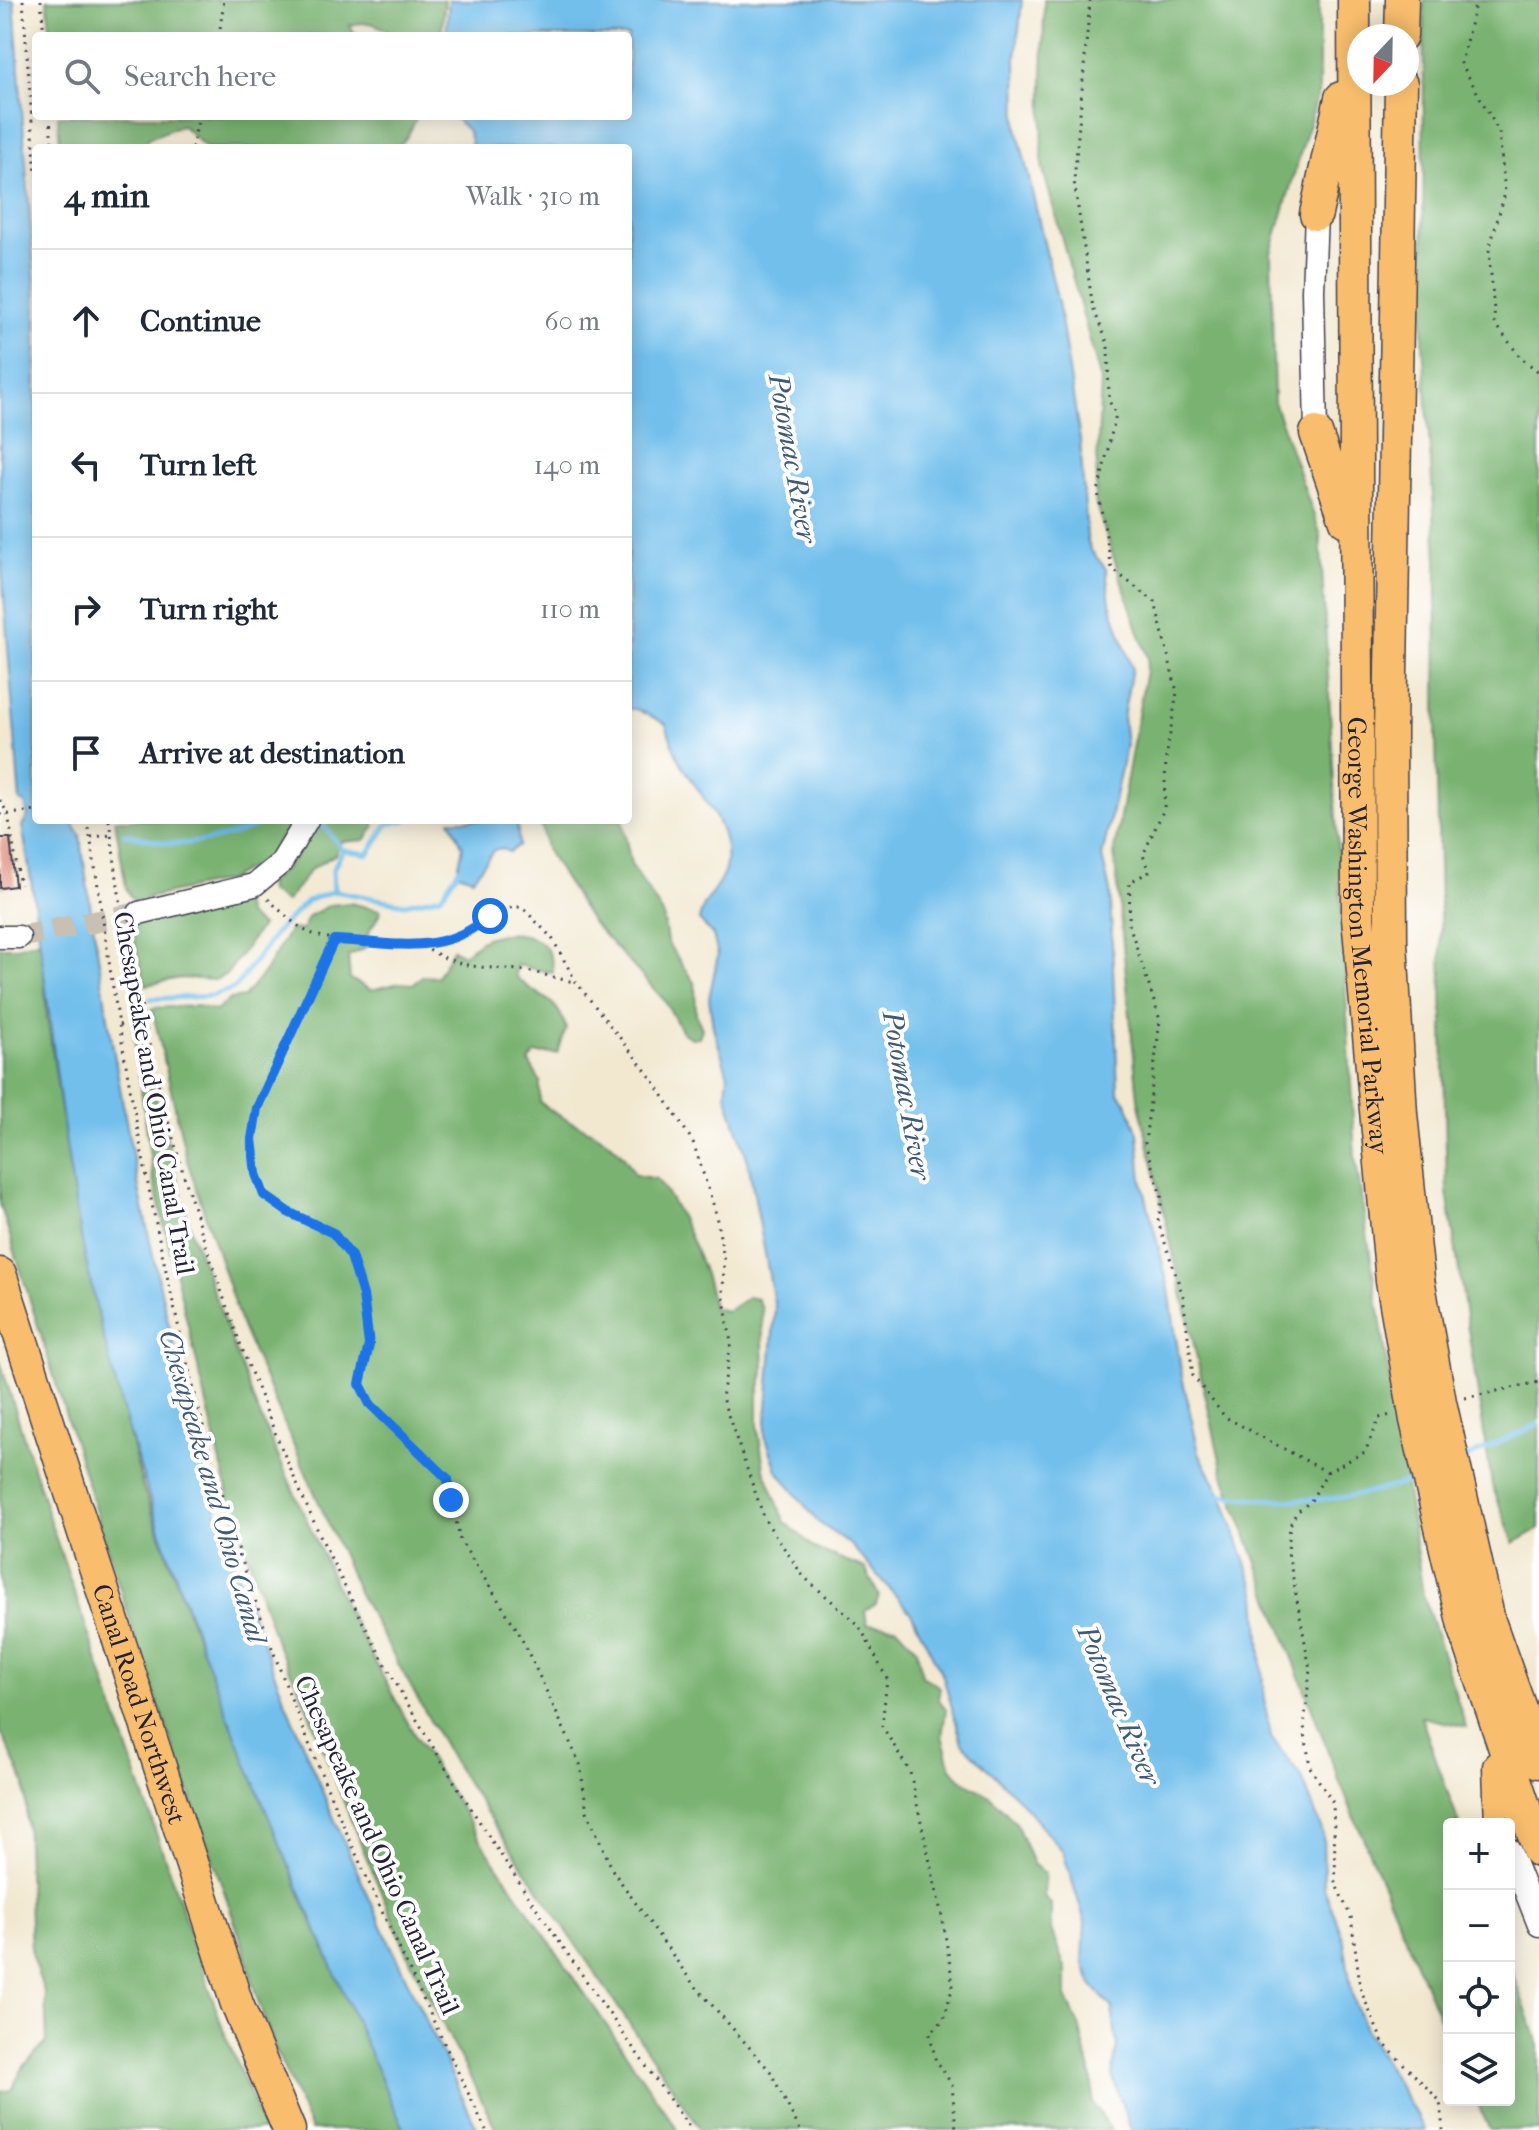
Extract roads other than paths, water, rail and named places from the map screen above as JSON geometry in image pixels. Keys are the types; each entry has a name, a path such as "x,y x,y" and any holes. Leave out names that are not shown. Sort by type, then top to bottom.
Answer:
{"highway":[{"name":"George Washington Memorial Parkway","path":"1354,0 1354,24"},
{"path":"1401,24 1402,0"},
{"path":"1316,214 1347,78"},
{"name":"George Washington Memorial Parkway","path":"1354,96 1358,918 1405,1280 1416,1420 1476,1623 1500,1740 1539,1851"},
{"name":"George Washington Memorial Parkway","path":"1401,96 1390,732 1391,942 1401,1114 1405,1280"},
{"path":"1316,433 1354,543"},
{"name":"Canal Road Northwest","path":"0,1274 237,2004 259,2065 289,2130"},
{"name":"George Washington Memorial Parkway","path":"1476,1623 1539,1762"},
{"path":"1500,1740 1500,1818"}],"lane":[{"path":"1316,214 1313,291 1316,433"},
{"path":"139,913 254,885 281,863 304,824"},
{"path":"1515,1864 1539,1925"}],"water":[{"path":"0,0 14,0 32,245 32,824 73,824 80,835 138,1186 205,1468 244,1592 337,1826 478,2130 405,2130 262,1801 183,1597 148,1494 117,1390 91,1284 70,1170 22,826 28,817 25,803 20,801 0,545"},
{"name":"Potomac River","path":"449,0 1022,0 1016,60 1017,127 1059,307 1080,440 1087,538 1090,549 1106,569 1110,603 1132,668 1123,717 1126,745 1102,857 1110,891 1118,1092 1127,1103 1138,1133 1142,1181 1169,1289 1181,1371 1199,1453 1225,1503 1257,1595 1264,1699 1271,1737 1302,1778 1323,1833 1324,1887 1344,1941 1352,1994 1365,2029 1425,2130 1131,2130 1112,2076 1117,2046 1112,2008 1092,1985 1083,1961 1085,1922 1063,1852 1018,1798 962,1743 943,1676 911,1613 852,1546 818,1522 777,1470 765,1435 775,1308 748,1161 726,1094 728,1075 713,1027 709,998 718,955 713,935 699,920 724,873 726,850 718,822 686,772 666,724 632,709 632,144 472,144 468,131 457,120 632,120 632,32 446,32"},
{"path":"452,824 517,824 519,845 509,852 501,848 494,850 473,878 457,873 463,847"}],"waterway":[{"path":"124,834 180,843 219,838 259,824"},
{"path":"322,824 343,850 368,854 388,824"},
{"path":"334,891 333,869 343,850"},
{"path":"151,999 211,996 235,988 278,930 307,901 334,891 405,904 441,896 460,868"},
{"path":"1464,1459 1539,1424"},
{"path":"1220,1495 1295,1500 1344,1497 1393,1487 1417,1478"}],"tunnel":[{"path":"19,937 139,913"}],"water label":[{"name":"Chesapeake and Ohio Canal","path":"213,1486"}]}
